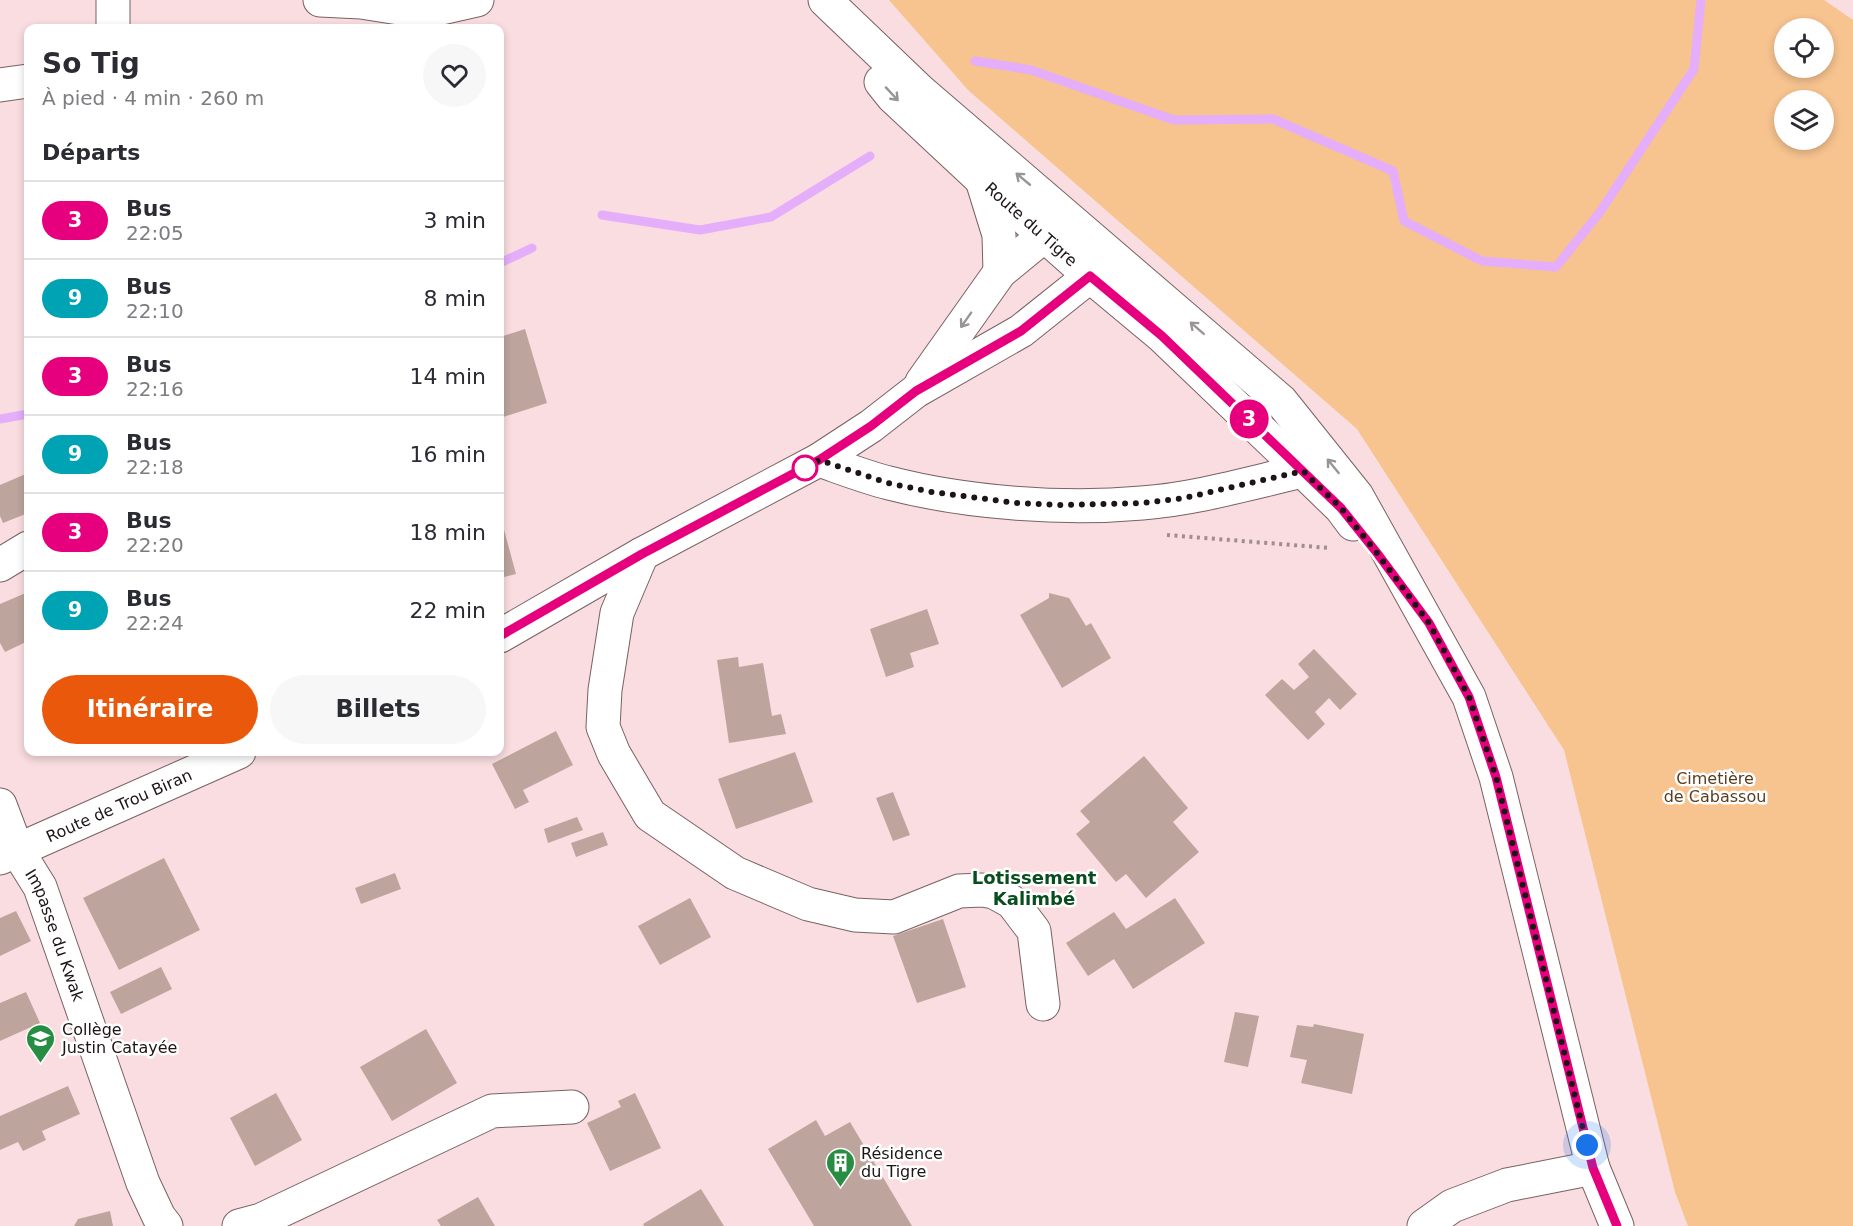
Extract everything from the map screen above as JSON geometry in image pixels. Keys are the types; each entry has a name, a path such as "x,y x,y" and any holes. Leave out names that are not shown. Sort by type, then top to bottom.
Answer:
{"main road":[{"path":"113,0 114,24"},
{"path":"320,0 361,2 424,12 477,0"},
{"name":"Route du Tigre","path":"815,0 893,96 982,180 1057,226"},
{"name":"Route du Tigre","path":"825,0 1099,264 1281,401 1357,496 1469,697 1496,777 1593,1168 1617,1226"},
{"path":"0,85 24,82"},
{"path":"982,180 999,235 1000,272"},
{"path":"916,391 1000,272 1057,226"},
{"path":"504,634 642,554 819,460 871,426 916,391 1021,331 1099,264"},
{"name":"Route du Tigre","path":"1099,264 1162,336 1341,508 1429,623"},
{"path":"819,460 888,483 932,492 1017,503 1060,505 1143,503 1174,499 1303,471"},
{"path":"0,565 24,550"},
{"path":"642,554 617,613 604,690 603,727 614,754 650,815 735,873 808,904 855,915 894,917 959,891 994,892 1012,902 1034,931 1043,1004"},
{"name":"Route de Trou Biran","path":"8,854 230,756"},
{"name":"Impasse du Kwak","path":"0,805 8,854 40,887 143,1183 159,1217 166,1226"},
{"path":"239,1226 261,1220 492,1111 572,1107"},
{"path":"1424,1226 1455,1216 1507,1185 1593,1168"}],"green space":[{"name":"Cimetière de Cabassou","path":"889,0 1824,0 1853,20 1853,1226 1688,1226 1675,1192 1564,750 1357,429 968,90"}],"building":[{"path":"525,329 547,403 504,417 504,336"},
{"path":"24,475 24,515 3,523 0,516 0,485"},
{"path":"504,530 516,574 504,577"},
{"path":"1049,593 1069,598 1086,626 1091,623 1111,658 1062,688 1020,615 1049,598"},
{"path":"24,594 24,643 5,652 0,643 0,604"},
{"path":"927,609 939,644 910,653 914,667 886,677 870,629"},
{"path":"1314,649 1357,694 1340,710 1329,698 1315,712 1325,724 1308,740 1265,695 1282,679 1294,690 1309,677 1298,664"},
{"path":"738,657 739,667 763,663 772,716 781,714 786,734 729,743 717,660"},
{"path":"556,731 573,765 523,790 529,802 515,809 492,764"},
{"path":"795,752 813,802 736,829 718,779"},
{"path":"1144,756 1188,808 1173,822 1199,852 1146,898 1126,874 1116,882 1076,834 1090,822 1080,811"},
{"path":"893,792 910,835 893,841 876,798"},
{"path":"577,817 583,830 548,843 544,829"},
{"path":"603,832 608,845 576,857 571,843"},
{"path":"164,858 200,930 119,970 83,898"},
{"path":"395,873 401,889 361,904 355,888"},
{"path":"690,898 711,937 660,965 638,926"},
{"path":"1175,898 1205,943 1133,989 1114,959 1088,976 1066,943 1114,912 1126,929"},
{"path":"16,911 31,941 0,956 0,918"},
{"path":"943,919 966,987 917,1003 893,936"},
{"path":"161,967 172,989 121,1014 110,992"},
{"path":"26,992 40,1023 0,1041 0,1003"},
{"path":"1235,1012 1259,1016 1248,1067 1224,1062"},
{"path":"1314,1024 1364,1034 1352,1094 1301,1083 1307,1060 1290,1057 1297,1025 1313,1027"},
{"path":"426,1029 457,1083 392,1121 360,1067"},
{"path":"68,1086 80,1114 42,1131 46,1140 23,1151 18,1142 0,1150 0,1116"},
{"path":"276,1093 302,1140 255,1166 230,1118"},
{"path":"635,1093 661,1148 610,1171 587,1123 621,1107 618,1101"},
{"name":"Résidence du Tigre","path":"816,1120 825,1136 850,1122 912,1226 814,1226 768,1149"},
{"path":"701,1189 724,1226 644,1226 643,1224"},
{"path":"478,1197 495,1226 441,1226 437,1220"},
{"path":"110,1211 113,1226 74,1226 78,1219"}],"waterway":[{"path":"975,61 1031,70 1174,120 1273,119 1393,171 1404,221 1482,261 1556,267 1600,212 1694,69 1701,0"},
{"path":"602,215 700,230 771,217 870,156"},
{"path":"504,261 532,248"},
{"path":"0,419 24,415"}],"bus line":[{"name":"3","path":"504,634 642,554 819,460 871,426 916,391 1021,331 1090,276 1162,336 1341,508 1429,623 1469,697 1496,777 1593,1168 1617,1226"}],"place":[{"name":"Collège Justin Catayée","path":"41,1064"},
{"name":"Résidence du Tigre","path":"840,1188"}],"district":[{"name":"Lotissement Kalimbé","path":"1034,887"}],"route":[{"path":"805,468 802,470 819,460 888,483 932,492 1017,503 1098,506 1184,498 1303,471 1341,508 1429,623 1469,697 1496,777 1587,1145"}]}
